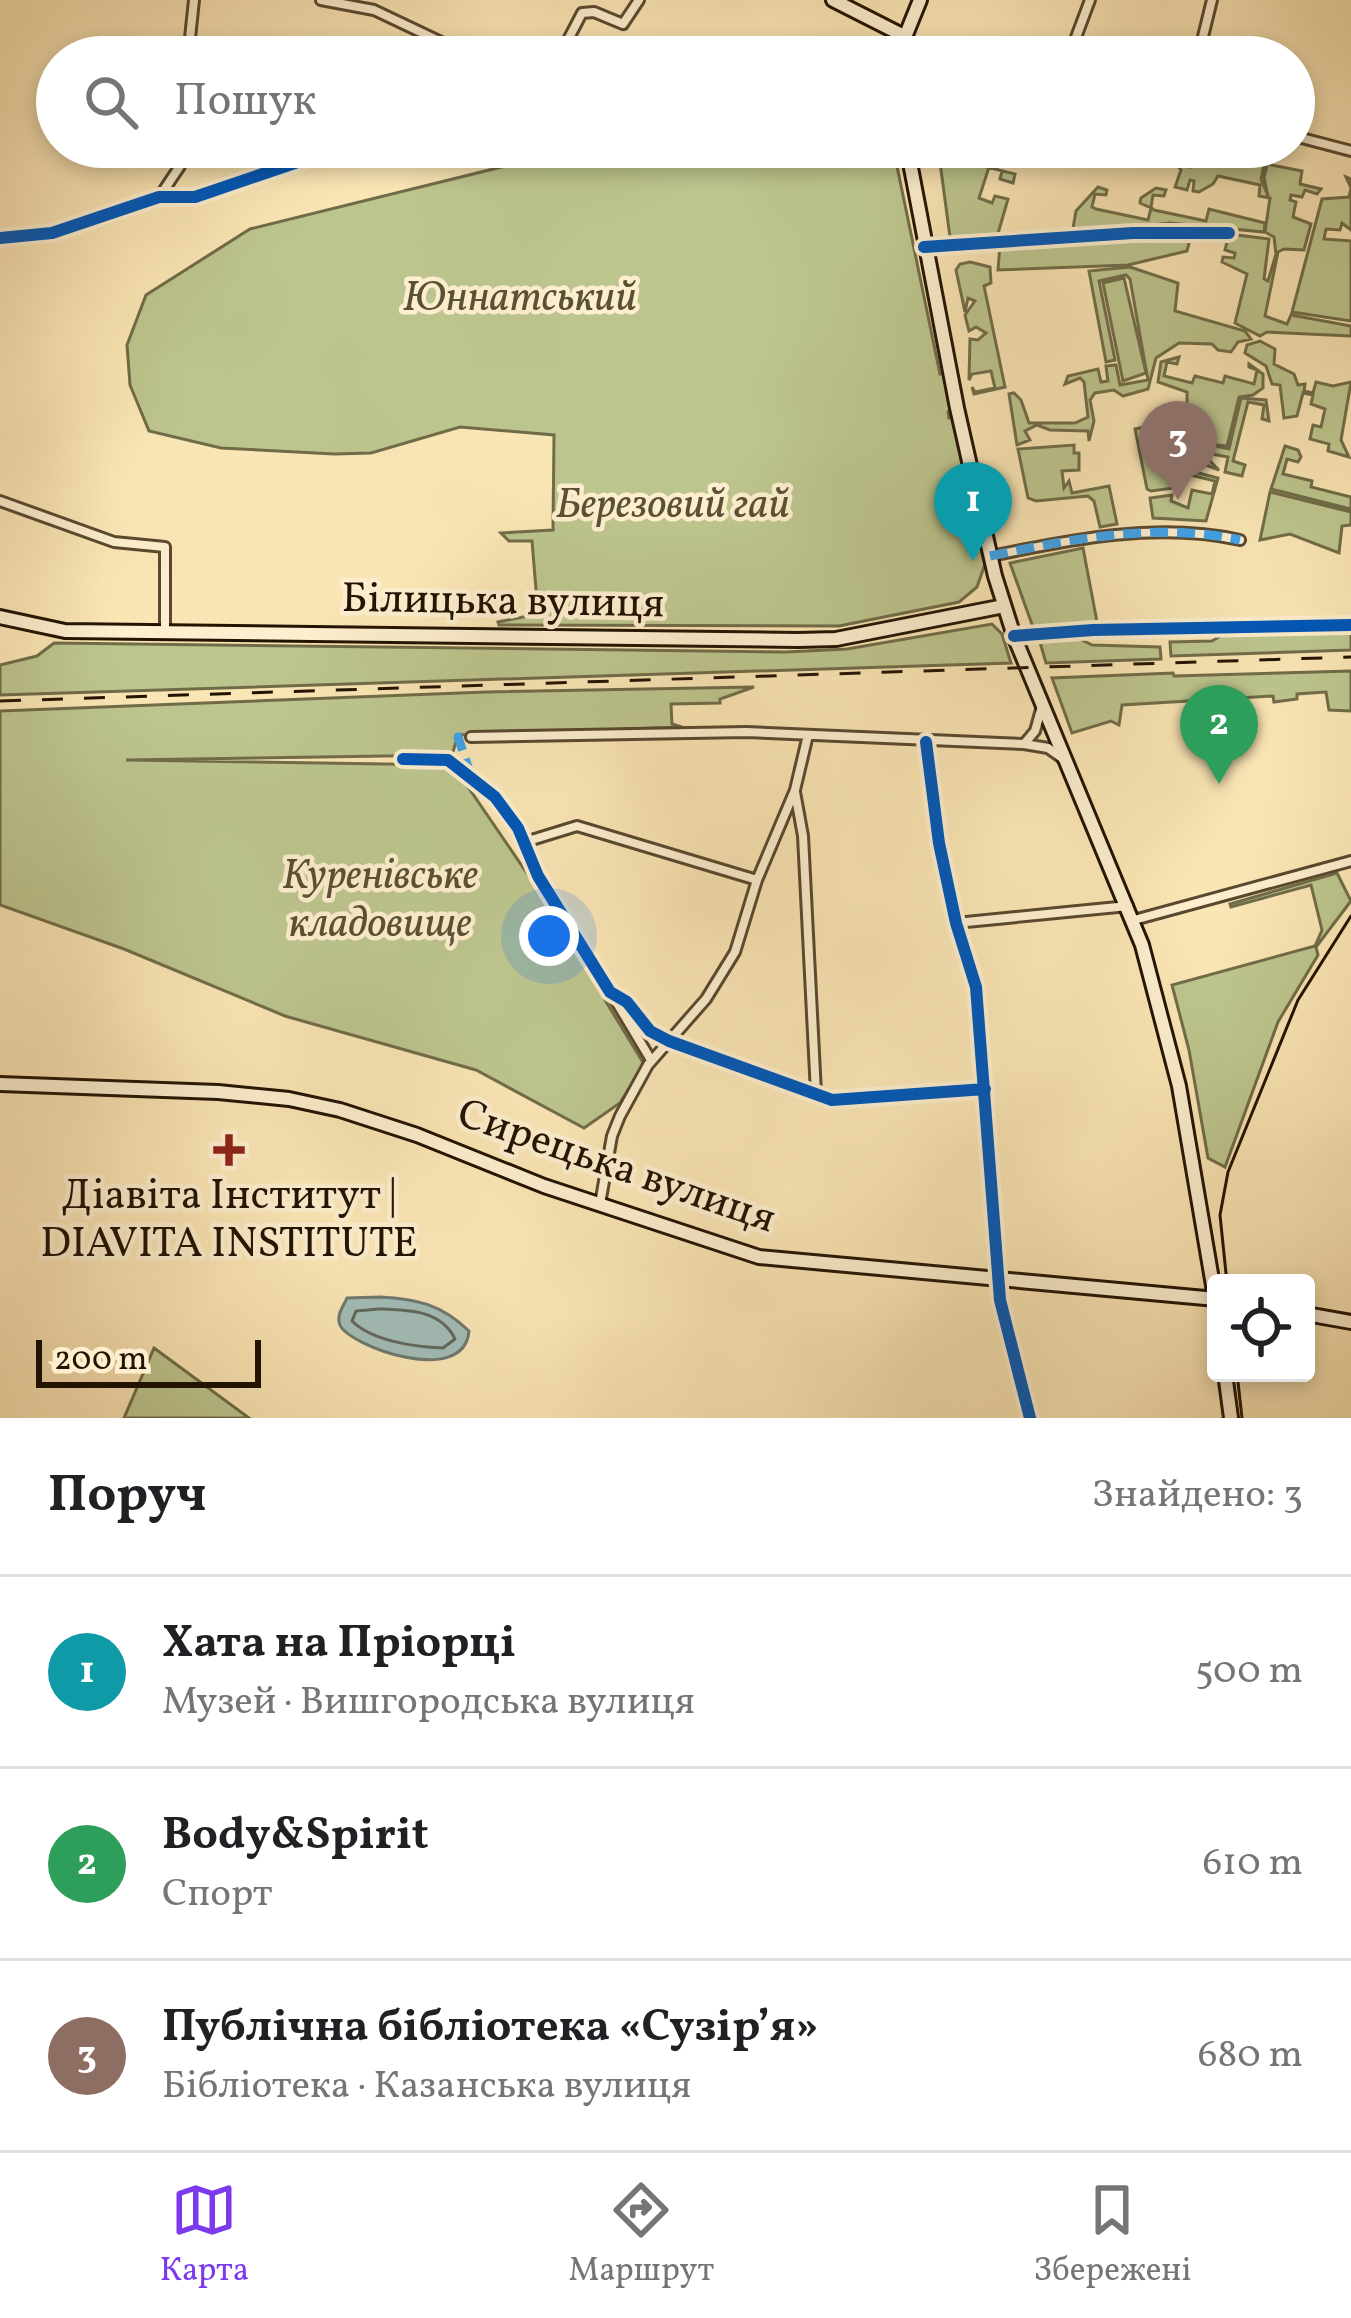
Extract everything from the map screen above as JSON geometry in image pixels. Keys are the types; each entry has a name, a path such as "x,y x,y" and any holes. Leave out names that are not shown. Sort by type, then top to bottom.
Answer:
{"main road":[{"path":"833,0 904,36 920,0"},
{"path":"911,168 990,556 1014,636 1134,920 1179,1086 1212,1274"},
{"name":"Білицька вулиця","path":"0,617 64,631 798,640 836,639 1004,606"},
{"name":"Сирецька вулиця","path":"0,1084 176,1088 289,1099 417,1135 599,1205 751,1256 1207,1299"},
{"path":"1315,1316 1351,1322"},
{"path":"1227,1382 1231,1418"}],"street":[{"path":"190,36 194,0"},
{"path":"321,0 374,10 428,36"},
{"path":"570,36 582,13 623,23 639,0"},
{"path":"1076,36 1090,0"},
{"path":"1203,36 1212,0"},
{"path":"1315,142 1351,151"},
{"path":"159,197 179,168"},
{"path":"0,238 52,233 159,197 195,197 280,168"},
{"path":"924,247 1133,233 1229,233"},
{"path":"0,501 114,542 165,547 165,632"},
{"path":"990,556 1149,531 1210,533 1240,540"},
{"path":"1014,636 1114,629 1351,625"},
{"path":"1024,744 1035,731 1042,705"},
{"path":"471,736 747,732 1024,744 1048,748 1068,763"},
{"path":"599,1205 612,1136 651,1060 724,976 735,952 757,880 795,790 808,735"},
{"path":"926,742 939,843 976,987 1000,1300 1030,1418"},
{"path":"403,759 456,763 495,796 525,842 538,876 651,1060"},
{"path":"795,790 803,836 816,1093"},
{"path":"525,842 577,826 757,880"},
{"path":"1134,920 1351,861"},
{"path":"956,923 1128,905"},
{"path":"610,992 627,1002 650,1031 669,1041 832,1100 985,1089"}],"green space":[{"name":"Юннатський","path":"497,168 897,168 985,564 977,587 959,602 839,626 499,625 538,614 532,541 509,541 501,533 553,530 554,435 460,427 371,453 334,454 221,448 149,431 130,385 127,345 146,295 250,229"},
{"path":"941,168 989,168 979,198 992,203 995,196 1008,199 997,237 950,237"},
{"path":"1263,168 1261,179 1268,196 1266,168 1286,168 1302,171 1300,184 1321,189 1317,194 1305,190 1302,197 1291,195 1290,200 1296,202 1293,217 1311,224 1304,250 1278,252 1265,316 1287,324 1291,315 1351,326 1351,336 1267,332 1260,336 1235,323 1247,274 1222,262 1223,257 1234,258 1235,253 1225,250 1229,234 1269,239 1264,279 1268,281 1276,254 1274,237 1265,232 1270,198 1259,196 1260,185 1218,176 1199,192 1193,191 1190,180 1187,190 1175,187 1181,170"},
{"path":"998,170 1015,174 1013,183 1000,179 1002,171"},
{"path":"1098,187 1107,190 1106,195 1095,194 1092,207 1096,209 1148,220 1151,208 1140,203 1141,198 1156,188 1166,190 1164,196 1153,195 1154,210 1206,221 1209,209 1265,223 1264,232 1170,223 1072,234 1076,211"},
{"path":"1351,188 1351,230 1342,223 1340,230 1326,229 1324,239 1351,241 1351,321 1292,312 1322,199 1349,197"},
{"path":"1150,232 1191,236 1187,251 1128,265 998,270 1000,245 1062,244"},
{"path":"970,262 990,267 991,283 984,286 1005,387 974,394 972,387 975,392 995,388 991,371 972,374 969,380 970,339 978,340 986,333 976,327 969,331 965,315 975,301 968,298 965,312 956,270"},
{"path":"1130,267 1178,283 1175,311 1245,331 1251,339 1238,342 1231,352 1212,344 1179,343 1156,358 1148,389 1123,396 1114,390 1095,393 1090,400 1094,421 1089,441 1088,431 1037,425 1025,431 1030,440 1017,445 1009,394 1021,400 1029,423 1075,423 1088,417 1084,382 1080,378 1065,384 1068,376 1098,369 1101,382 1108,381 1106,366 1116,365 1120,385 1148,380 1130,279 1126,275 1099,281 1115,360 1106,362 1089,271"},
{"path":"1124,278 1146,373 1123,381 1103,283"},
{"path":"1260,341 1275,349 1274,364 1294,374 1298,385 1305,384 1304,391 1313,393 1316,382 1333,386 1351,382 1341,440 1349,457 1310,439 1313,425 1321,427 1325,409 1311,404 1313,395 1303,393 1297,416 1284,418 1280,385 1272,384 1266,366 1245,353 1247,345"},
{"path":"1179,357 1177,364 1167,362 1164,376 1192,383 1195,376 1223,383 1225,376 1254,384 1257,370 1249,364 1263,374 1263,388 1239,397 1227,446 1206,444 1229,449 1241,398 1266,400 1269,421 1262,419 1264,405 1248,402 1233,461 1245,465 1242,476 1225,472 1228,457 1211,454 1210,461 1219,470 1206,465 1203,456 1206,428 1200,427 1194,445 1184,450 1170,448 1164,471 1177,475 1174,488 1151,491 1135,429 1187,418 1187,392 1158,382 1161,362"},
{"path":"1074,445 1079,470 1062,471 1064,488 1069,481 1072,493 1109,486 1117,524 1100,527 1094,501 1088,496 1028,498 1018,449"},
{"path":"1285,446 1298,450 1301,457 1298,462 1287,459 1283,474 1351,497 1351,509 1271,489"},
{"path":"1187,470 1218,478 1206,521 1153,518 1150,498 1172,495 1171,501 1188,508 1192,490 1212,494 1215,481 1186,474"},
{"path":"1270,492 1351,512 1351,525 1342,526 1339,553 1290,534 1260,540"},
{"path":"1083,548 1098,627 1034,630 1010,563"},
{"path":"992,624 1002,634 1011,663 0,695 0,665 37,656 54,643 786,652 847,649"},
{"path":"1351,628 1351,650 1171,656 1170,642 1212,641 1229,631"},
{"path":"1039,639 1080,639 1092,645 1160,647 1161,659 1046,663"},
{"path":"1351,671 1351,711 1329,710 1326,692 1274,702 1273,696 1122,705 1119,725 1111,721 1072,733 1052,678 1173,673"},
{"name":"Куренівське кладовище","path":"754,687 720,699 720,703 671,704 672,724 682,727 458,735 452,755 126,760 453,765 535,885 644,1064 620,1103 584,1128 476,1070 285,1016 124,949 0,905 0,711"},
{"path":"1337,873 1351,901 1316,947 1318,955 1278,1022 1225,1167 1208,1158 1172,985 1315,946 1322,930 1311,885 1230,904"},
{"path":"154,1348 249,1418 124,1418"}],"water":[{"path":"347,1298 417,1302 448,1315 469,1331 462,1348 448,1357 428,1360 383,1351 348,1334 340,1325 339,1314"}],"tram line":[{"path":"1226,1274 1220,1215 1228,1172 1298,1000 1351,916"},
{"path":"1238,1382 1242,1418"}],"railway":[{"path":"0,701 1351,657"}],"marked path":[{"path":"990,556 1146,533 1240,540"},
{"path":"471,737 458,737 471,776"}],"cycle path":[{"path":"0,238 52,233 159,197 195,197 280,168"},
{"path":"924,247 1133,233 1229,233"},
{"path":"1014,636 1351,625"},
{"path":"926,742 939,843 976,987 1000,1300 1030,1418"},
{"path":"403,759 448,760 495,797 518,828 538,876 610,992 627,1002 650,1031 832,1100 985,1089"}],"place":[{"name":"Публічна бібліотека «Сузір’я»","path":"1178,500"},
{"name":"Хата на Пріорці","path":"973,561"},
{"name":"Body&Spirit","path":"1219,784"},
{"name":"Діавіта Інститут | DIAVITA INSTITUTE","path":"229,1150"}],"park label":[{"name":"Березовий гай","path":"673,506"}]}
